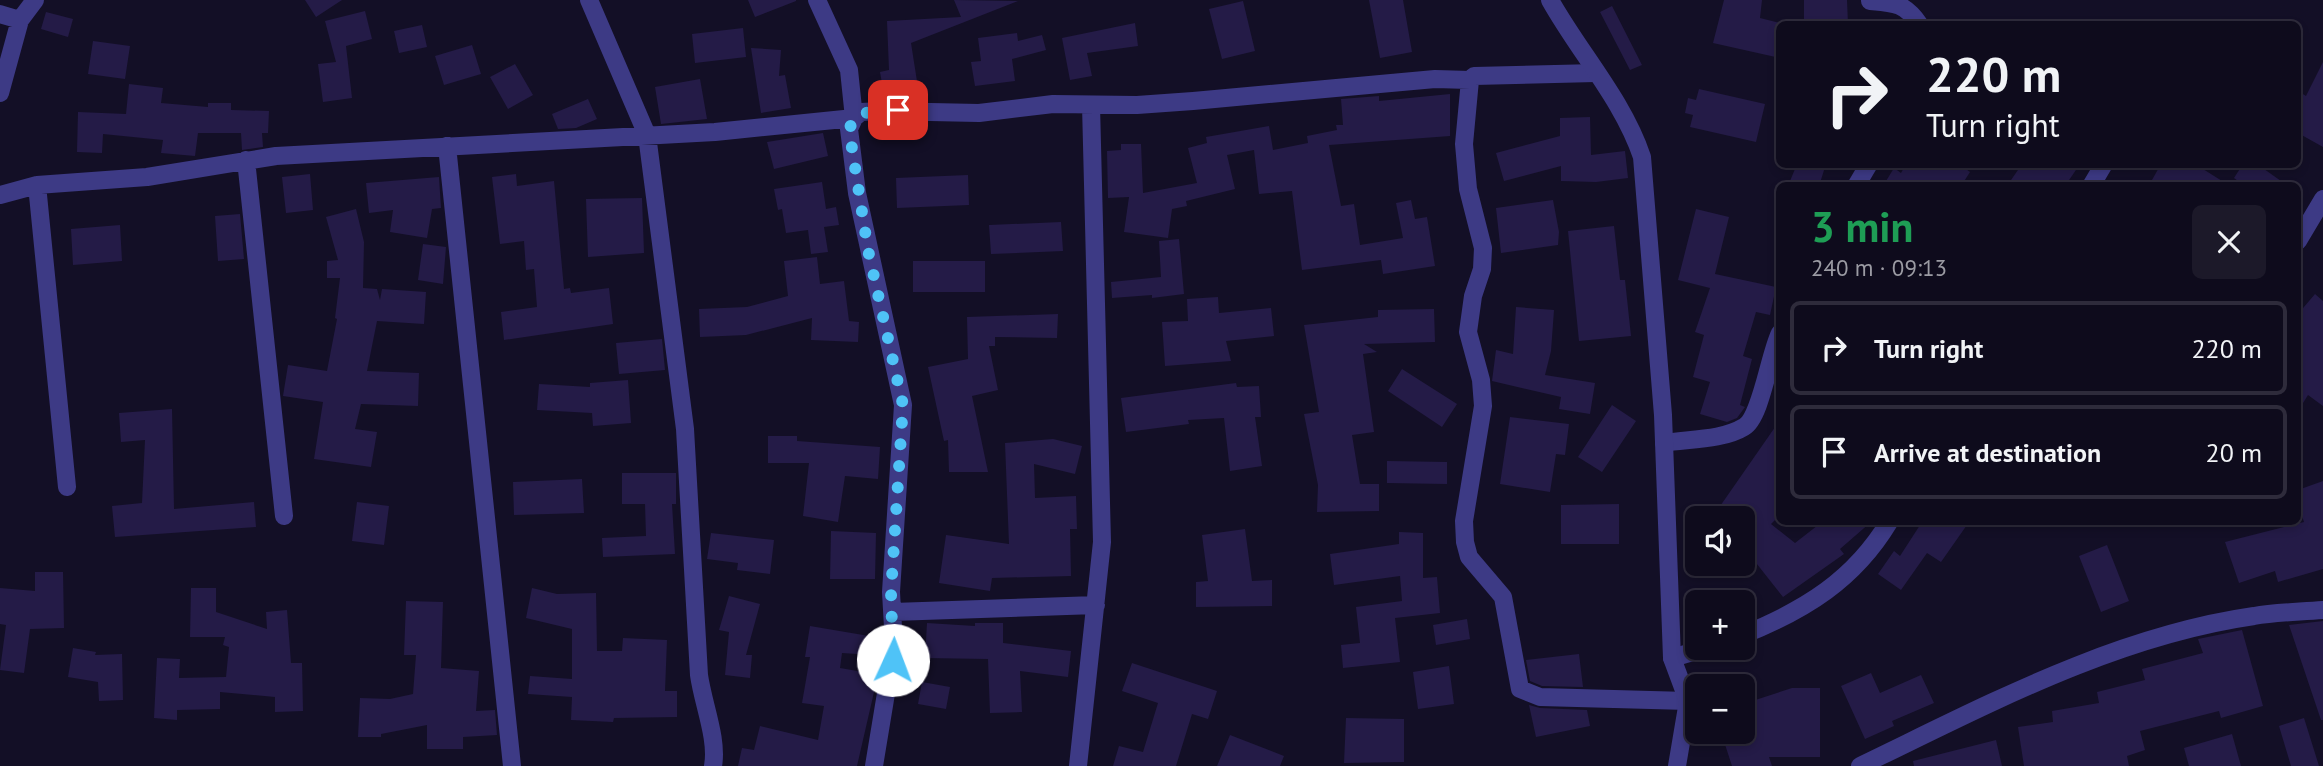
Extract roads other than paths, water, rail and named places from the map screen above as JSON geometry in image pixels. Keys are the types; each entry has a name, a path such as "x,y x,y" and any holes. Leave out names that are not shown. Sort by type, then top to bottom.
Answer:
{"street":[{"path":"0,93 20,20 35,0"},
{"path":"589,0 648,135 685,429 699,675 703,707 716,751 713,766"},
{"path":"817,0 849,70 854,118"},
{"path":"1550,0 1635,137 1642,157 1664,443 1672,659 1685,693"},
{"path":"1870,1 1892,3 1910,10 1917,21"},
{"path":"0,14 20,20"},
{"path":"1596,73 1474,76 1470,80 1464,144 1468,189 1483,248 1482,269 1473,296 1468,332 1481,380 1483,406 1464,521 1469,557 1503,597 1520,689 1540,697 1685,701"},
{"path":"874,766 891,676 891,592 903,405 857,192 849,129 854,118 861,112 979,113 1053,104 1193,102 1435,79 1470,80"},
{"path":"1079,766 1102,542 1091,105"},
{"path":"0,195 37,185 147,177 246,160 715,132 854,118"},
{"path":"447,146 512,766"},
{"path":"246,160 284,516"},
{"path":"37,185 67,487"},
{"path":"2301,236 2323,199"},
{"path":"1664,443 1729,433 1744,427 1754,418 1770,351 1776,340"},
{"path":"1755,630 1779,621 1830,590 1860,565 1887,525"},
{"path":"893,612 1096,605"},
{"path":"1860,766 2087,661 2157,638 2253,616 2323,610"},
{"path":"1672,659 1685,655"},
{"path":"1677,766 1685,719"}]}
